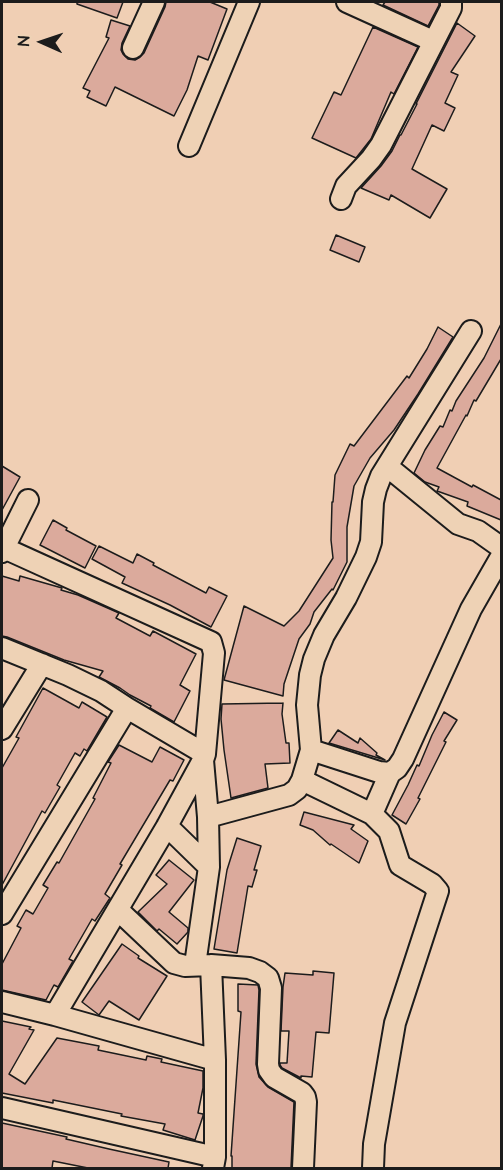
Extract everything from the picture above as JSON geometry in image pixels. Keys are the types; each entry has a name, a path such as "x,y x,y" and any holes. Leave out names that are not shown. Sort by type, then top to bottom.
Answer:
{"street":[{"path":"133,48 154,2"},
{"path":"189,146 249,2"},
{"path":"347,2 433,41"},
{"path":"341,199 346,186 377,152 451,8 451,2"},
{"path":"208,817 289,795 303,780 311,750 307,705 314,659 324,635 346,598 366,557 371,542 376,489 381,476 471,331"},
{"path":"388,467 458,524 478,531 501,548"},
{"path":"2,1108 214,1163 215,1060 203,965 208,867 208,817 204,757 214,662 211,642 3,550 28,500"},
{"path":"372,814 390,773 403,759 471,609 501,555"},
{"path":"2,648 101,691 204,757"},
{"path":"2,729 42,664"},
{"path":"2,912 127,708"},
{"path":"311,750 379,772 390,773"},
{"path":"56,1015 167,826 204,757"},
{"path":"303,780 372,814 389,831 400,865 432,884 438,891 395,1023 374,1144 373,1168"},
{"path":"167,826 208,867"},
{"path":"118,910 168,959 180,965 249,968 268,978 271,988 269,1070 274,1077 305,1097 303,1168"},
{"path":"2,1002 215,1060"}],"building":[{"path":"77,2 123,2 117,18 77,4"},
{"path":"166,2 210,2 227,9 208,60 198,56 187,90 174,116 115,87 106,106 87,97 90,91 83,88 109,38 106,37 111,20 130,26 121,50 128,59 135,60 144,53"},
{"path":"385,2 439,2 439,5 428,26 383,5"},
{"path":"457,23 475,36 451,72 458,75 445,103 455,108 444,131 432,125 412,169 447,189 430,218 391,195 389,200 361,188 392,151"},
{"path":"373,27 418,47 394,94 391,92 371,139 356,158 312,138 334,92 341,95"},
{"path":"336,235 365,247 359,262 330,250"},
{"path":"501,324 501,359 476,401 474,400 437,468 501,500 501,520 467,506 468,502 437,491 439,487 425,482 414,473 425,450 440,426 443,427 450,410 452,411 484,358"},
{"path":"438,327 453,337 418,394 394,430 370,458 354,486 347,527 347,562 333,590 314,612 310,624 299,639 284,684 283,696 224,680 244,606 284,626 299,611 333,558 331,540 335,475 350,444 354,446 407,376 409,378"},
{"path":"2,466 20,477 2,510"},
{"path":"53,520 67,528 66,530 96,546 85,568 40,545"},
{"path":"99,546 133,563 137,554 206,593 209,587 227,596 211,627 122,583 125,577 92,559"},
{"path":"2,576 19,581 20,576 62,588 61,590 119,613 116,618 150,636 153,631 196,654 180,685 190,691 174,722 150,708 151,706 99,677 103,671 64,660 2,636"},
{"path":"43,688 79,708 82,702 107,717 87,751 84,749 80,756 75,753 57,785 60,787 45,813 42,811 2,885 2,768"},
{"path":"283,703 282,714 286,743 289,743 290,763 265,764 268,788 231,798 221,719 222,704"},
{"path":"444,712 457,720 444,741 446,742 418,798 420,799 406,824 392,815 417,765 419,766"},
{"path":"338,730 358,743 360,738 377,753 376,755 385,760 329,743"},
{"path":"119,745 152,762 160,747 184,760 120,864 122,865 105,894 110,898 95,921 92,919 69,959 73,961 58,987 54,985 46,1000 2,990 2,964 21,928 17,926 26,910 33,914 48,888 43,885 57,862 59,863 95,799 93,798 111,763 108,762"},
{"path":"304,812 354,825 351,829 368,841 359,863 330,845 313,830 300,825"},
{"path":"237,838 261,846 252,887 248,886 237,953 214,949 227,870"},
{"path":"169,860 194,880 169,912 188,928 188,932 177,944 159,929 157,931 138,912 167,884 156,875"},
{"path":"122,944 139,956 138,958 167,976 139,1020 109,1001 99,1015 82,1002"},
{"path":"313,971 334,973 329,1033 316,1032 312,1077 301,1076 301,1078 280,1065 280,1063 287,1063 289,1031 281,1031 283,987 285,973 313,975"},
{"path":"238,984 258,985 256,1064 259,1077 268,1087 294,1102 291,1168 232,1168 241,1012 238,1011"},
{"path":"2,1021 31,1027 29,1029 34,1030 9,1074 25,1084 57,1038 99,1046 98,1050 146,1060 147,1056 162,1059 161,1062 203,1071 203,1088 198,1113 203,1116 195,1140 163,1130 165,1124 53,1100 53,1103 2,1093"},
{"path":"2,1123 169,1162 168,1168 88,1168 53,1161 52,1168 2,1168"}]}
